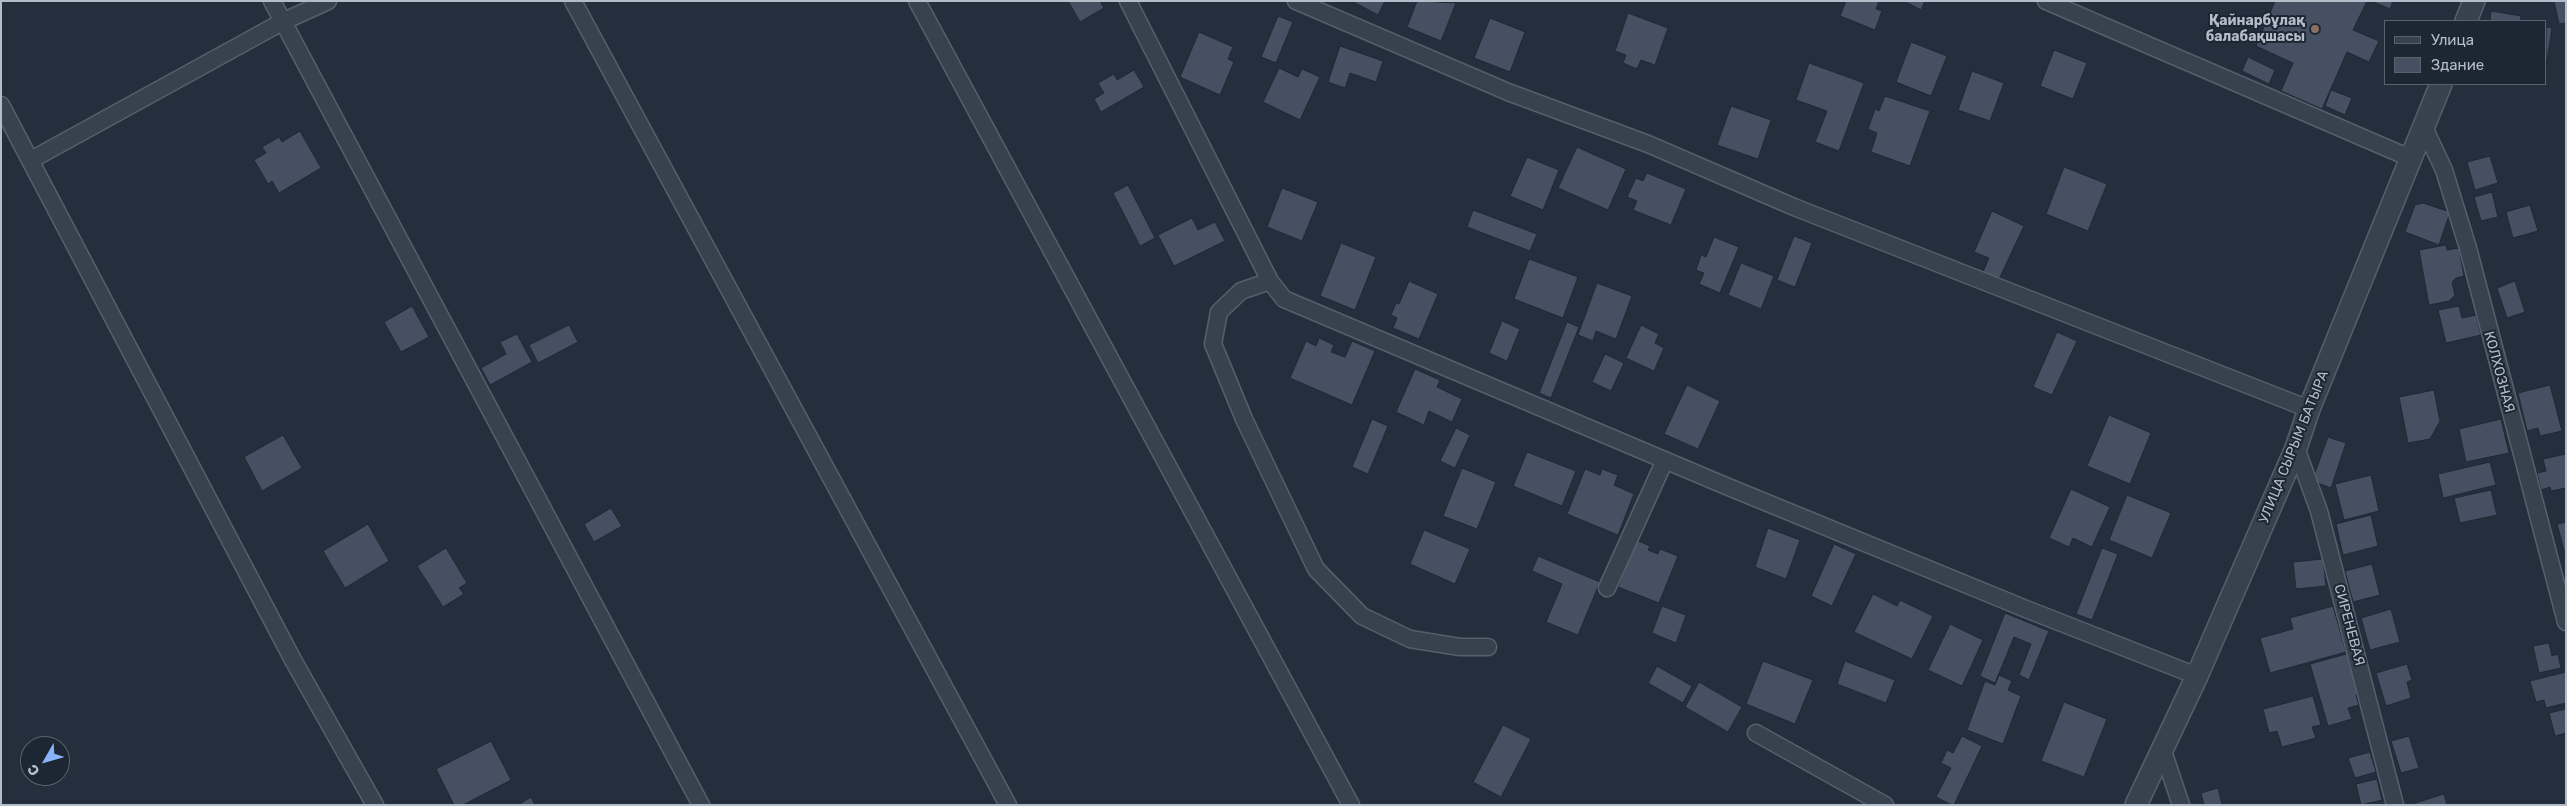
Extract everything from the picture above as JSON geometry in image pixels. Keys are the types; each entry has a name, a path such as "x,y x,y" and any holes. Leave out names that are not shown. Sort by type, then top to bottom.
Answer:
{"street":[{"path":"272,1 702,805"},
{"path":"31,160 282,22 328,1"},
{"path":"573,1 769,367 1008,805"},
{"path":"917,1 1351,805"},
{"path":"1128,1 1270,281 1284,299 1301,308 2026,609 2198,676"},
{"path":"1296,1 1508,92 1648,144 1794,207 2309,409"},
{"path":"2046,1 2410,158"},
{"path":"2466,20 2474,1"},
{"name":"УЛИЦА СЫРЫМ БАТЫРА","path":"2136,805 2198,676 2296,448 2309,409 2441,85"},
{"path":"1,105 293,660 375,805"},
{"name":"КОЛХОЗНАЯ","path":"2424,125 2444,170 2468,248 2566,622"},
{"path":"1270,281 1241,291 1218,312 1213,344 1244,418 1316,569 1362,616 1410,639 1460,648 1488,646"},
{"name":"СИРЕНЕВАЯ","path":"2296,448 2319,511 2395,805"},
{"path":"1607,588 1665,460"},
{"path":"1756,733 1885,805"},
{"path":"2163,751 2181,805"}],"building":[{"path":"1068,1 1100,1 1104,8 1080,22"},
{"path":"1352,1 1385,1 1378,15"},
{"path":"1417,1 1456,3 1441,41 1407,27"},
{"path":"1846,1 1879,1 1876,9 1882,11 1875,30 1840,16"},
{"path":"1904,1 1925,1 1921,10"},
{"path":"2275,1 2367,1 2353,30 2379,41 2369,62 2347,52 2322,109 2281,91 2293,63 2256,46"},
{"path":"2371,1 2393,1 2390,9"},
{"path":"2554,1 2566,1 2566,23 2559,24"},
{"path":"2491,11 2521,16 2520,20 2490,20"},
{"path":"1628,13 1668,28 1655,65 1641,60 1637,69 1623,63 1626,55 1615,51"},
{"path":"1278,16 1293,22 1276,63 1261,57"},
{"path":"1490,18 1525,32 1510,72 1474,58"},
{"path":"2547,27 2552,28 2547,60"},
{"path":"1199,32 1233,47 1228,59 1234,62 1220,95 1180,77"},
{"path":"1911,42 1947,56 1931,96 1896,82"},
{"path":"1340,46 1383,61 1376,82 1350,73 1345,88 1328,82"},
{"path":"2054,50 2087,63 2073,99 2040,86"},
{"path":"2248,57 2275,70 2269,84 2242,71"},
{"path":"1809,63 1864,83 1839,151 1815,142 1827,111 1796,100"},
{"path":"1279,68 1298,77 1302,69 1320,77 1300,120 1263,102"},
{"path":"1134,70 1144,87 1101,112 1094,99 1104,93 1098,83 1114,74 1117,80"},
{"path":"1972,71 2004,83 1990,121 1958,110"},
{"path":"2331,90 2352,98 2345,115 2325,106"},
{"path":"1885,96 1930,111 1910,166 1871,152 1877,133 1868,129 1875,109 1879,111"},
{"path":"1731,106 1771,120 1758,159 1717,145"},
{"path":"300,131 321,168 279,193 272,181 268,184 254,160 266,153 262,147 279,137 282,142"},
{"path":"1577,147 1626,169 1608,210 1558,188"},
{"path":"2490,156 2498,183 2475,190 2467,162"},
{"path":"1527,157 1559,170 1543,210 1510,196"},
{"path":"2064,167 2107,184 2088,231 2046,214"},
{"path":"1647,173 1686,189 1671,225 1633,210 1637,201 1627,197 1636,178 1643,181"},
{"path":"1128,185 1155,238 1140,246 1113,193"},
{"path":"1282,188 1318,202 1302,241 1267,227"},
{"path":"2492,192 2498,217 2481,221 2474,197"},
{"path":"2423,203 2450,212 2439,245 2405,232 2415,205"},
{"path":"2530,205 2538,231 2513,238 2506,212"},
{"path":"1473,210 1537,234 1530,251 1467,227"},
{"path":"1992,211 2024,226 1999,279 1983,272 1989,258 1974,252"},
{"path":"1192,218 1198,230 1215,222 1225,241 1174,266 1158,235"},
{"path":"1794,236 1812,243 1795,287 1777,280"},
{"path":"1714,237 1739,247 1720,293 1699,284 1704,273 1696,270 1701,255 1706,257"},
{"path":"1341,243 1376,257 1355,310 1320,296"},
{"path":"2446,245 2447,250 2459,248 2464,276 2456,278 2452,282 2455,295 2449,301 2429,305 2419,250"},
{"path":"1529,259 1578,277 1563,318 1514,299"},
{"path":"1741,263 1774,276 1761,309 1728,295"},
{"path":"1409,281 1438,294 1419,339 1393,328 1397,318 1391,315 1396,303 1399,304"},
{"path":"2515,281 2525,312 2507,318 2497,288"},
{"path":"1597,283 1632,296 1616,339 1596,331 1593,341 1578,335"},
{"path":"412,306 429,337 401,352 384,322"},
{"path":"2459,306 2462,318 2476,315 2481,335 2446,343 2438,310"},
{"path":"1502,321 1520,329 1507,361 1489,353"},
{"path":"1567,322 1579,327 1551,398 1539,393"},
{"path":"569,325 578,342 538,363 529,345"},
{"path":"1641,325 1659,334 1655,343 1664,348 1654,371 1626,358"},
{"path":"2057,332 2077,341 2052,395 2033,387"},
{"path":"517,334 532,362 490,385 481,368 506,354 500,342"},
{"path":"1319,338 1334,345 1331,352 1345,357 1352,341 1375,351 1352,405 1290,378 1306,341 1316,346"},
{"path":"1605,354 1624,363 1611,391 1592,382"},
{"path":"1415,369 1440,380 1437,387 1462,399 1452,422 1429,411 1424,425 1396,412"},
{"path":"1687,385 1720,401 1698,449 1664,434"},
{"path":"2550,385 2562,431 2540,436 2538,428 2527,431 2518,393"},
{"path":"2434,390 2440,421 2430,439 2408,443 2399,397"},
{"path":"2109,415 2151,433 2130,484 2087,466"},
{"path":"1372,419 1388,426 1368,474 1352,467"},
{"path":"2501,419 2509,453 2466,462 2459,429"},
{"path":"1456,428 1470,435 1455,468 1440,461"},
{"path":"283,435 302,468 262,491 244,457"},
{"path":"2328,437 2346,443 2331,488 2312,481"},
{"path":"1527,452 1576,471 1562,506 1513,486"},
{"path":"2566,454 2566,488 2551,491 2550,487 2541,490 2537,473 2546,471 2543,459"},
{"path":"2490,462 2496,485 2443,498 2438,474"},
{"path":"1462,468 1496,482 1477,529 1443,516"},
{"path":"1585,469 1600,475 1602,469 1618,475 1614,485 1634,494 1618,535 1567,514"},
{"path":"2371,475 2379,511 2344,520 2335,484"},
{"path":"2071,489 2110,507 2092,547 2073,538 2069,547 2049,538"},
{"path":"2491,490 2497,515 2460,523 2454,498"},
{"path":"2127,495 2171,513 2152,558 2109,540"},
{"path":"611,508 622,526 594,542 584,524"},
{"path":"2371,515 2378,546 2343,555 2336,524"},
{"path":"2566,522 2566,554 2565,554 2557,524"},
{"path":"368,524 389,561 345,588 323,551"},
{"path":"1768,528 1800,540 1786,579 1755,567"},
{"path":"1424,530 1470,549 1455,584 1410,564"},
{"path":"1636,540 1650,546 1648,550 1658,554 1660,549 1678,556 1659,603 1618,587"},
{"path":"1834,544 1856,554 1832,606 1811,596"},
{"path":"446,548 467,583 459,588 464,594 443,607 417,566"},
{"path":"2102,548 2118,554 2092,620 2076,614"},
{"path":"1538,556 1600,582 1578,635 1546,622 1562,584 1532,571"},
{"path":"2323,559 2326,586 2296,589 2293,562"},
{"path":"2372,564 2380,595 2353,602 2345,571"},
{"path":"1873,594 1897,606 1900,600 1933,616 1912,659 1854,632"},
{"path":"1662,606 1686,615 1676,643 1652,633"},
{"path":"2333,606 2346,652 2270,673 2260,638 2293,629 2290,618"},
{"path":"2391,609 2400,642 2370,650 2361,618"},
{"path":"2005,613 2049,631 2029,680 2019,675 2031,644 2014,637 1995,683 1980,676"},
{"path":"1950,624 1983,640 1962,686 1928,670"},
{"path":"2549,643 2552,656 2558,654 2561,668 2539,673 2533,646"},
{"path":"2350,653 2361,693 2356,695 2359,705 2348,708 2352,719 2328,726 2310,664"},
{"path":"1763,661 1813,680 1795,724 1746,704"},
{"path":"1845,661 1895,680 1886,703 1837,684"},
{"path":"2407,664 2412,680 2407,682 2411,698 2386,706 2376,673"},
{"path":"1657,666 1692,686 1683,703 1648,683"},
{"path":"2566,672 2566,703 2546,708 2544,700 2536,702 2530,681"},
{"path":"1999,675 2012,681 2008,690 2021,696 2003,744 1967,730 1985,681 1995,685"},
{"path":"1699,682 1742,707 1728,732 1685,707"},
{"path":"2313,696 2321,725 2312,727 2316,738 2282,747 2277,731 2269,733 2263,709"},
{"path":"2064,702 2107,719 2084,777 2041,761"},
{"path":"2566,709 2566,733 2555,736 2549,713"},
{"path":"1503,725 1531,739 1501,797 1473,782"},
{"path":"1962,736 1982,746 1954,805 1952,805 1936,797 1951,768 1941,763 1947,750 1953,753"},
{"path":"2409,736 2419,768 2401,773 2391,741"},
{"path":"491,741 511,780 463,805 454,805 436,769"},
{"path":"2370,752 2376,772 2355,778 2348,758"},
{"path":"2377,779 2382,800 2361,805 2356,784"},
{"path":"2218,788 2222,805 2204,805 2201,793"},
{"path":"2444,794 2447,805 2409,805"},
{"path":"531,797 535,805 518,805"}],"place":[{"name":"Қайнарбұлақ балабақшасы","path":"2315,29"}]}
